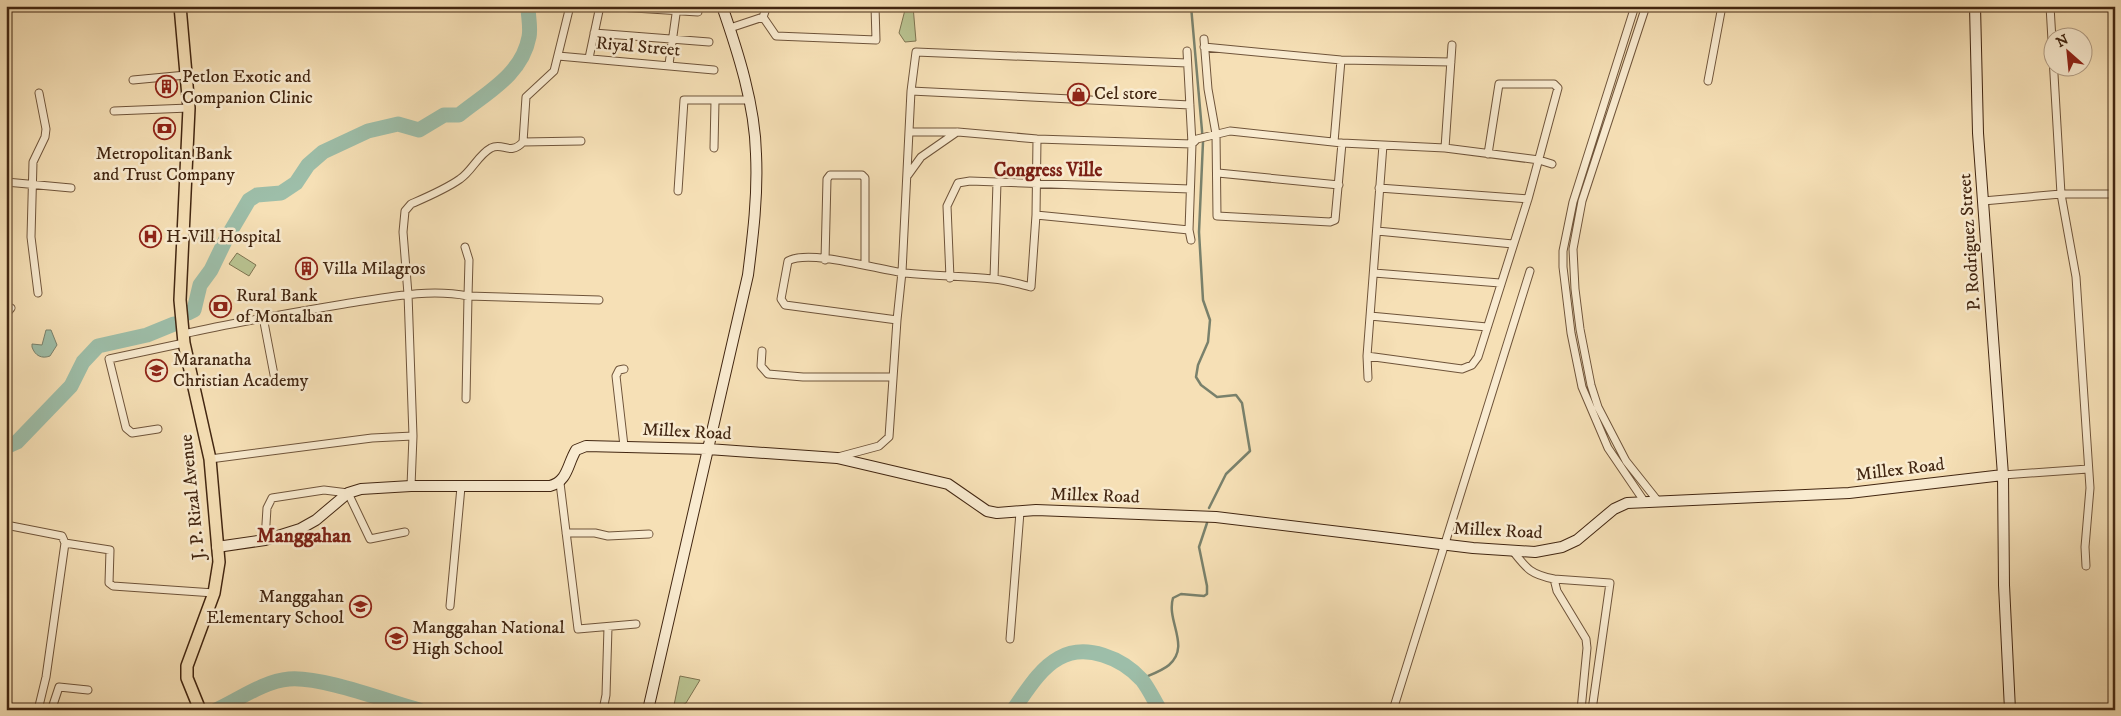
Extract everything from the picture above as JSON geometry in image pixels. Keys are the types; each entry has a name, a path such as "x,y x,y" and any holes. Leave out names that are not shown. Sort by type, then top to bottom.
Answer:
{"main road":[{"name":"J. P. Rizal Avenue","path":"180,6 189,108 180,300 184,339 210,459 219,562 214,593 187,666 187,678 200,710"}],"street":[{"path":"411,486 413,436 408,294 403,232 405,211 411,204 460,179 491,148 498,146 508,150 518,147 523,142 526,97 554,71 570,6"},
{"path":"589,58 601,6 677,8 698,12"},
{"path":"648,710 748,275 755,217 756,153 748,100 730,28 722,6"},
{"path":"730,28 763,17 768,6"},
{"path":"763,17 776,36 876,40 875,6"},
{"path":"1634,6 1573,202 1563,251 1566,300 1582,387 1608,448 1644,501"},
{"path":"1646,6 1582,202 1572,249 1580,330 1591,385 1598,407 1626,461 1657,500"},
{"path":"1708,81 1722,6"},
{"name":"P. Rodriguez Street","path":"1975,6 1978,133 2003,475 2004,585 2010,710"},
{"path":"2050,6 2060,194 2076,277 2090,488 2085,547 2086,566"},
{"path":"668,64 677,8"},
{"path":"594,33 709,42"},
{"path":"1204,39 1218,173 1217,216 1330,222 1335,220 1342,143"},
{"path":"1445,148 1452,46"},
{"path":"1204,47 1341,60 1451,62"},
{"path":"1187,51 1186,63 1194,142 1190,189 1189,230 1191,240"},
{"path":"837,458 879,446 889,437 902,272 911,91 916,52 1186,63"},
{"name":"Riyal Street","path":"558,56 668,64 714,70"},
{"path":"1334,142 1341,60"},
{"path":"133,80 186,76"},
{"path":"1367,356 1462,369 1472,365 1478,357 1539,160 1558,88 1554,84 1499,84 1488,154"},
{"path":"911,91 1190,105"},
{"path":"38,293 32,237 32,184 33,162 45,138 46,129 40,93"},
{"path":"678,191 684,100 715,102 748,100"},
{"path":"714,148 715,102"},
{"path":"114,111 189,108"},
{"path":"909,132 958,132 1036,139 1194,142 1230,131 1342,143 1445,148 1539,160 1552,164"},
{"path":"907,176 921,157 958,132"},
{"path":"897,320 785,304 781,299 788,261 796,257 865,264 902,272 950,278 994,279 1031,287 1036,215 1036,139"},
{"path":"523,142 581,141"},
{"path":"1368,378 1367,356 1383,144"},
{"path":"1218,173 1339,185"},
{"path":"825,260 827,179 830,175 862,175 865,178 865,264"},
{"path":"950,278 947,206 958,183 970,181 1190,189"},
{"path":"6,182 71,188"},
{"path":"994,279 997,182"},
{"path":"1379,188 1528,199"},
{"path":"1983,201 2060,194 2115,194"},
{"path":"1036,215 1189,230"},
{"path":"1377,231 1513,244"},
{"path":"465,247 469,260 466,399"},
{"path":"1393,710 1530,271"},
{"path":"1374,273 1500,283"},
{"path":"158,429 141,433 129,431 109,359 263,317 408,294 599,300"},
{"path":"1370,316 1487,327"},
{"path":"263,317 275,380"},
{"path":"762,351 761,366 768,374 803,377 893,377"},
{"path":"624,368 619,370 616,376 624,446"},
{"path":"210,459 372,438 413,436"},
{"name":"Millex Road","path":"560,483 576,450 586,446 708,449 837,458 948,484 987,511 997,513 1042,511 1216,517 1444,545 1534,552 1562,547 1586,534 1614,509 1627,503 1657,500 1849,493 2003,475"},
{"path":"2003,475 2088,469"},
{"path":"265,540 267,508 272,498 324,490 348,492 361,489 411,486 538,487 560,483 578,629 636,624"},
{"path":"450,606 461,487"},
{"path":"348,492 370,539 404,532"},
{"path":"218,546 265,540 300,530 316,520 348,492"},
{"path":"1010,639 1020,512"},
{"path":"6,525 62,536 65,544 46,677 38,710"},
{"path":"566,533 595,533 608,536 649,534"},
{"path":"65,544 110,550 109,583 113,586 214,593"},
{"path":"1512,550 1528,570 1535,575 1610,583 1592,710"},
{"path":"1554,578 1557,591 1586,639 1587,648 1581,710"},
{"path":"603,710 606,695 608,627"},
{"path":"54,709 60,687 88,690"}],"shaded area":[{"path":"906,6 913,6 916,41 905,42 899,33"},
{"path":"237,253 256,265 249,276 229,264"},
{"path":"46,330 51,330 57,345 50,356 42,357 35,353 32,344 42,345"},
{"path":"680,676 700,680 686,703 673,710"}],"waterway":[{"path":"188,313 194,310 200,285 211,270 226,239 249,200 257,195 281,193 296,183 308,165 323,152 368,131 398,124 419,130 444,115 459,115 502,82 519,62 529,37 528,6"},
{"path":"1191,6 1203,142 1199,232 1203,300 1210,320 1208,342 1198,365 1196,377 1201,385 1217,397 1236,395 1242,403 1250,451 1226,474 1209,508"},
{"path":"6,447 17,442 71,386 83,362 98,346 147,335 174,324"},
{"path":"1141,679 1166,667 1175,658 1178,642 1173,616 1173,598 1181,594 1204,596 1207,594 1199,547 1207,523"},
{"path":"1013,710 1033,681 1045,668 1059,658 1081,652 1103,655 1114,659 1134,672 1142,680 1160,710"},
{"path":"216,710 270,683 289,679 318,681 335,685 419,710"}],"place":[{"name":"Petlon Exotic and Companion Clinic","path":"166,87"},
{"name":"Cel store","path":"1078,94"},
{"name":"Metropolitan Bank and Trust Company","path":"164,129"},
{"name":"H-Vill Hospital","path":"150,237"},
{"name":"Villa Milagros","path":"307,269"},
{"name":"Rural Bank of Montalban","path":"220,306"},
{"name":"Maranatha Christian Academy","path":"157,370"},
{"name":"Manggahan Elementary School","path":"360,607"},
{"name":"Manggahan National High School","path":"396,638"}],"district":[{"name":"Congress Ville","path":"1048,170"},
{"name":"Manggahan","path":"304,536"}]}
